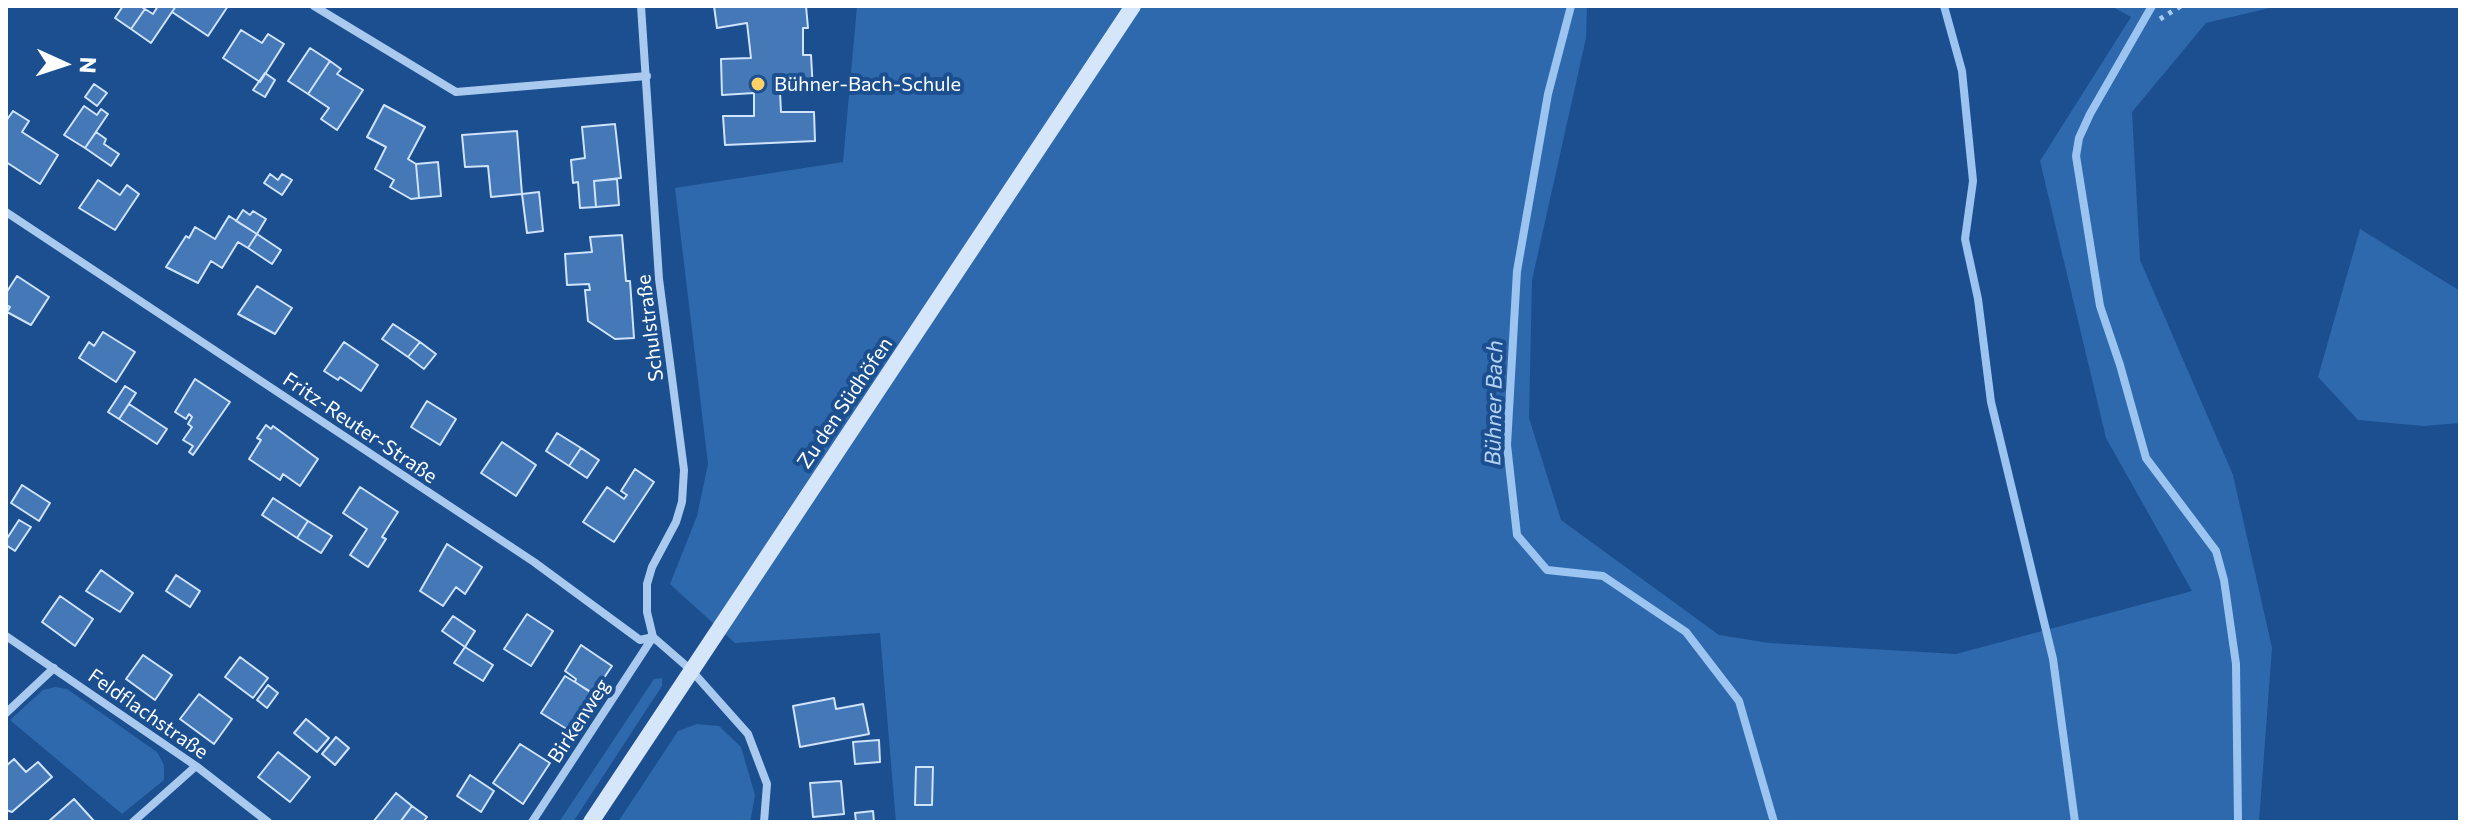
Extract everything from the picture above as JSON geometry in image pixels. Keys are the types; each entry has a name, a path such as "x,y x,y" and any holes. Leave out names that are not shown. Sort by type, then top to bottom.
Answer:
{"street":[{"path":"314,6 456,92 647,76"},
{"name":"Schulstraße","path":"641,6 659,279 684,470 682,502 676,522 652,567 647,584 647,612 653,637"},
{"name":"Zu den Südhöfen","path":"591,822 1133,6"},
{"name":"Fritz-Reuter-Straße","path":"6,212 534,562 640,640 653,637 691,670 748,734 767,784 764,822"},
{"name":"Feldflachstraße","path":"6,636 196,766 268,822"},
{"name":"Birkenweg","path":"532,822 653,637"},
{"path":"6,713 54,668"},
{"path":"133,822 196,766"}],"path":[{"path":"2160,19 2181,6"}],"shaded area":[{"path":"857,6 1587,6 1586,38 1532,280 1529,418 1561,520 1719,635 1769,643 1956,654 2192,591 2106,438 2040,161 2131,17 2111,6 2278,6 2206,23 2132,112 2140,260 2233,475 2272,648 2259,822 896,822 880,633 735,643 670,584 697,516 708,464 675,188 843,162"},
{"path":"2360,229 2460,291 2460,423 2424,426 2358,420 2318,377"},
{"path":"662,678 662,686 573,822 559,822 654,679"},
{"path":"55,687 67,689 157,752 164,765 164,780 122,814 10,720 43,690"},
{"path":"697,724 719,726 741,747 755,795 750,822 618,822 678,731"}],"building":[{"path":"123,6 145,9 131,29 115,18"},
{"path":"158,6 176,6 151,43 131,29 145,9 153,14"},
{"path":"176,6 228,6 208,36 172,12"},
{"path":"714,6 806,6 808,28 803,28 803,55 811,55 813,91 780,92 781,112 814,112 815,141 725,145 723,116 754,116 754,93 722,95 721,59 751,58 747,23 717,28"},
{"path":"241,30 262,43 268,34 284,44 260,82 223,58"},
{"path":"310,48 330,61 308,94 288,81"},
{"path":"330,61 341,69 337,74 363,90 337,130 321,119 329,108 308,94"},
{"path":"265,73 275,80 265,97 253,90"},
{"path":"94,84 107,93 97,106 85,97"},
{"path":"384,105 425,127 408,159 416,164 419,198 411,199 390,187 394,180 375,169 386,147 367,137"},
{"path":"84,106 97,115 101,109 108,114 85,148 64,135"},
{"path":"13,111 29,121 22,132 58,155 40,184 6,162 6,121"},
{"path":"615,124 621,178 594,181 596,207 580,208 578,182 573,183 571,160 585,158 582,127"},
{"path":"517,131 522,194 491,197 488,166 465,167 462,135"},
{"path":"96,132 106,139 104,144 119,154 111,166 85,148"},
{"path":"438,162 441,196 419,198 416,164"},
{"path":"270,174 278,180 282,174 292,180 282,195 264,183"},
{"path":"617,179 619,205 596,207 594,181"},
{"path":"98,180 120,195 127,185 139,194 115,230 79,208"},
{"path":"539,192 543,231 527,233 522,194"},
{"path":"243,210 250,215 253,211 266,219 257,234 236,221"},
{"path":"229,216 257,234 248,248 238,242 222,268 211,261 198,283 166,267 195,227 215,239"},
{"path":"257,234 281,250 272,264 248,248"},
{"path":"622,235 626,281 630,281 634,338 615,339 588,321 585,290 590,290 589,284 567,285 565,254 592,252 590,237"},
{"path":"17,276 49,297 31,325 7,312 10,307 6,305 6,293"},
{"path":"257,286 292,308 275,334 238,314"},
{"path":"393,324 420,342 408,357 382,339"},
{"path":"103,332 135,352 116,382 79,358 89,342 94,346"},
{"path":"344,342 378,365 361,391 324,371"},
{"path":"420,342 436,354 424,369 408,357"},
{"path":"195,379 230,402 193,455 189,452 193,446 183,440 192,427 188,424 192,417 189,414 186,419 175,412"},
{"path":"125,386 136,393 119,419 108,412"},
{"path":"427,401 456,419 440,445 411,427"},
{"path":"129,404 167,429 157,444 119,419"},
{"path":"266,425 271,429 273,426 318,459 300,486 283,474 280,480 249,459"},
{"path":"557,433 581,448 569,466 546,451"},
{"path":"502,442 536,465 516,496 481,473"},
{"path":"581,448 599,460 587,478 569,466"},
{"path":"635,469 654,482 614,542 583,522 607,487 624,499 627,495 621,491"},
{"path":"22,485 50,503 39,521 11,503"},
{"path":"360,487 398,512 368,567 350,555 367,529 343,513"},
{"path":"273,498 308,521 297,538 262,515"},
{"path":"19,520 31,527 15,551 6,545 6,540"},
{"path":"308,521 332,536 321,553 297,538"},
{"path":"447,544 482,567 465,594 456,587 443,606 420,591"},
{"path":"101,570 133,593 120,612 86,591"},
{"path":"176,575 200,591 190,607 166,591"},
{"path":"60,596 93,619 75,646 42,622"},
{"path":"527,614 553,631 531,666 504,649"},
{"path":"453,616 475,631 465,647 442,631"},
{"path":"581,645 612,666 593,694 565,671"},
{"path":"465,647 493,665 483,681 454,663"},
{"path":"143,655 172,675 155,700 126,679"},
{"path":"240,657 268,678 253,698 225,677"},
{"path":"565,676 596,695 589,706 595,709 586,724 581,721 573,733 541,713"},
{"path":"268,685 278,693 267,708 257,700"},
{"path":"199,694 232,719 214,744 180,719"},
{"path":"834,698 836,709 863,704 869,734 800,747 793,706"},
{"path":"306,719 329,738 317,752 294,733"},
{"path":"336,737 349,748 335,765 322,754"},
{"path":"879,740 880,762 855,764 853,742"},
{"path":"520,744 550,763 523,804 493,783"},
{"path":"278,752 310,777 290,802 258,777"},
{"path":"14,759 26,772 38,762 52,777 12,812 6,810 6,766"},
{"path":"916,767 933,767 932,805 915,805"},
{"path":"470,775 494,791 481,812 457,796"},
{"path":"841,781 844,814 813,817 810,783"},
{"path":"396,793 412,806 400,822 373,822"},
{"path":"74,799 94,821 48,822"},
{"path":"412,806 427,817 423,822 401,821"},
{"path":"873,811 874,822 856,822 855,813"}],"waterway":[{"name":"Bühner Bach","path":"1571,6 1548,94 1517,271 1507,445 1517,535 1547,570 1603,576 1686,632 1739,701 1774,822"},
{"path":"1944,6 1962,71 1973,181 1965,239 1978,299 1991,402 2053,659 2075,822"},
{"path":"2152,6 2090,114 2079,138 2076,156 2100,306 2146,458 2216,551 2224,580 2236,664 2238,822"}],"place":[{"name":"Bühner-Bach-Schule","path":"758,84"}]}
